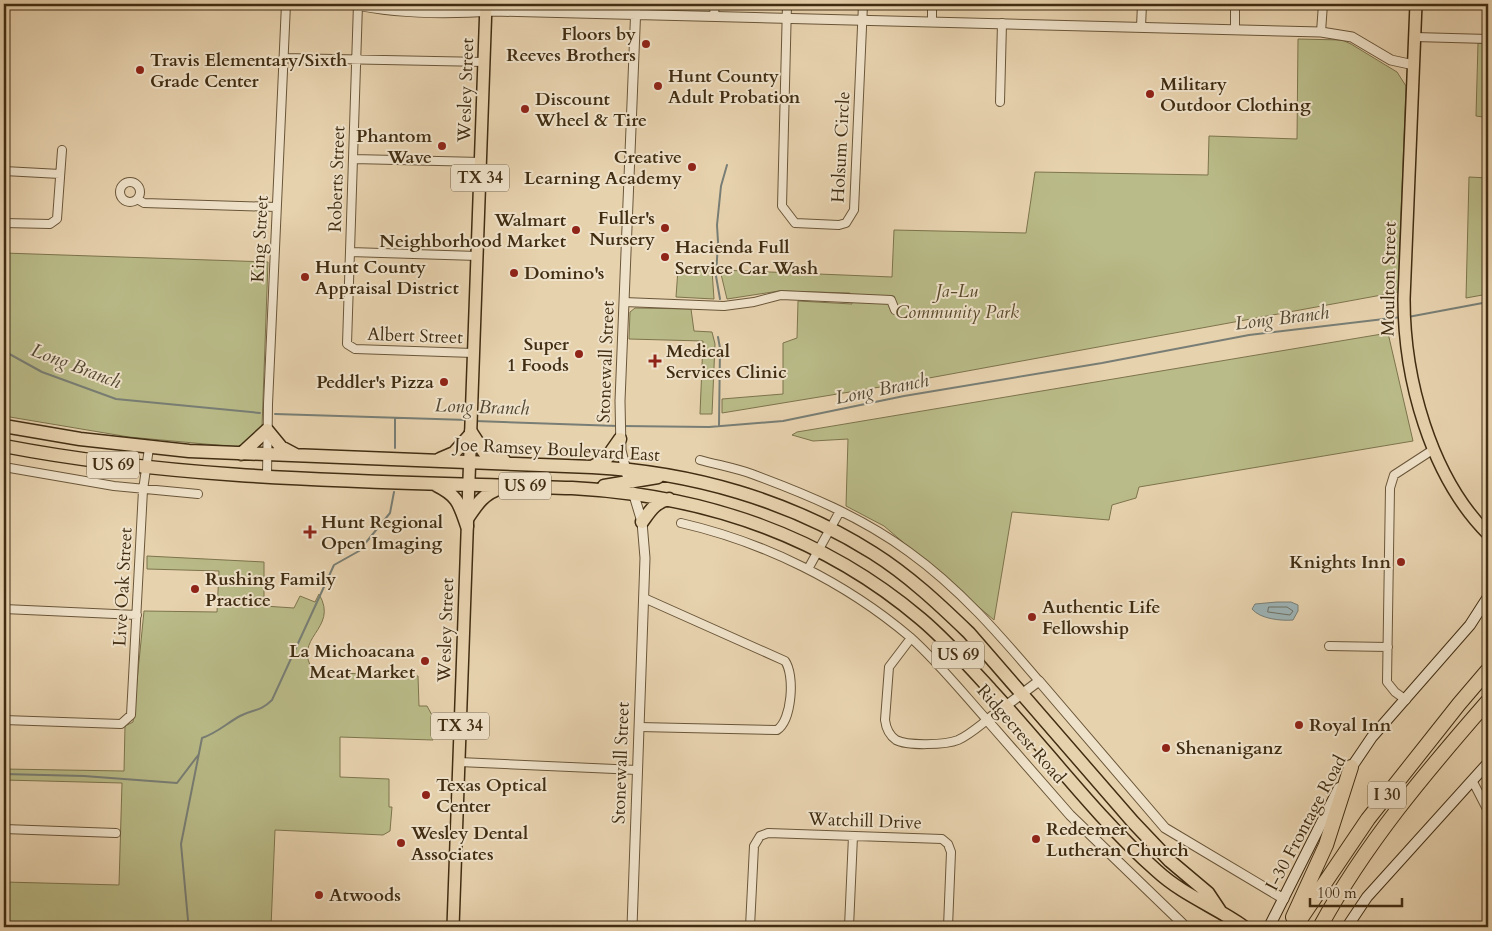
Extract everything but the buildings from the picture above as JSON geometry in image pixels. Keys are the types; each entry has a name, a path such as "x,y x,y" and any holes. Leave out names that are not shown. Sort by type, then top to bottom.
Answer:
{"highway":[{"path":"241,454 268,425 281,447 299,456"},
{"name":"Joe Ramsey Boulevard East","path":"4,426 149,448 241,454 625,469 672,475 751,496 830,529 893,567 947,612 969,633 1133,822 1170,861 1208,893 1220,911"},
{"path":"434,461 454,453 471,432 484,452 516,464"},
{"path":"592,467 606,459 620,437"},
{"name":"Joe Ramsey Boulevard East","path":"4,446 146,469 511,486 592,489 631,487 669,499 722,511 762,524 818,550 887,592 921,619 1006,706 1086,801 1158,873 1202,904 1220,911"},
{"path":"631,487 672,475"},
{"path":"432,483 449,491 458,500 467,522"},
{"path":"467,522 478,502 488,493 511,486"},
{"path":"642,522 654,506 660,501 669,499"},
{"name":"I 30","path":"1295,927 1368,819 1488,670"},
{"name":"I 30","path":"1320,927 1372,844 1391,818 1488,701"},
{"path":"1288,927 1326,845 1351,767"},
{"name":"US 69","path":"1220,911 1244,927"}],"main road":[{"name":"Moulton Street","path":"1416,4 1404,298 1405,342 1416,398 1434,449 1462,501 1488,534"},
{"name":"Wesley Street","path":"453,926 486,8"},
{"name":"I-30 Frontage Road","path":"1269,927 1351,767 1372,737 1453,646 1479,613 1488,597"},
{"path":"1479,613 1488,605"},
{"path":"1347,927 1354,922 1368,897 1488,763"}],"street":[{"name":"King Street","path":"267,476 268,404 286,4"},
{"path":"356,4 377,9 636,8 714,16 1340,33 1352,37 1391,60 1414,65"},
{"name":"Roberts Street","path":"355,349 349,347 346,339 356,4"},
{"path":"714,16 715,4"},
{"name":"Holsum Circle","path":"787,4 782,206 786,214 795,223 839,225 846,223 854,210 863,4"},
{"path":"932,4 932,22"},
{"path":"1141,27 1142,4"},
{"path":"1235,4 1235,30"},
{"path":"1321,32 1322,4"},
{"name":"Stonewall Street","path":"632,927 646,558 642,522 625,469 620,437 620,414 636,8"},
{"path":"1000,102 1002,24"},
{"path":"1415,37 1488,39"},
{"path":"283,58 485,62"},
{"path":"4,223 42,224 54,222 58,215 62,150"},
{"path":"352,159 481,162"},
{"path":"4,171 60,174"},
{"path":"137,199 144,203 276,208"},
{"path":"350,252 478,256"},
{"path":"624,302 724,306 754,302 775,296 808,295 891,300 895,310"},
{"name":"Albert Street","path":"355,349 473,353"},
{"name":"Live Oak Street","path":"4,720 122,724 131,715 143,490 149,448"},
{"path":"1406,700 1395,692 1387,682 1390,488 1394,474 1434,449"},
{"path":"700,460 752,474 840,512 908,551 931,569 982,617 1166,828 1284,900"},
{"path":"4,467 143,490 198,494"},
{"path":"808,569 840,512"},
{"name":"Ridgecrest Road","path":"681,523 716,531 808,569 859,600 911,638 949,676 1070,815 1186,927"},
{"path":"639,728 778,730 786,721 790,702 790,669 785,662 644,598"},
{"path":"4,609 137,615"},
{"path":"911,638 892,660 887,674 885,726 892,736 902,742 952,742 973,731 1039,681"},
{"path":"1329,646 1388,648"},
{"path":"459,762 637,770"},
{"path":"1472,780 1488,811"},
{"path":"4,829 116,833"},
{"name":"Watchill Drive","path":"750,927 755,842 764,834 776,833 942,839 950,848 948,927"},
{"path":"849,927 853,836"},
{"path":"453,926 519,927"}],"green space":[{"name":"Ja-Lu Community Park","path":"1298,39 1342,40 1397,72 1406,86 1398,292 880,387 722,413 722,399 783,394 783,343 797,338 798,301 852,304 850,293 779,291 727,299 720,270 892,277 894,230 1026,233 1035,172 1208,175 1209,136 1297,139"},
{"path":"1478,43 1488,43 1488,122 1483,117 1476,116"},
{"path":"1469,177 1488,178 1488,294 1466,298"},
{"path":"4,253 268,262 262,427 253,439 238,447 129,437 4,416"},
{"path":"678,269 712,270 714,299 676,297"},
{"path":"635,308 691,309 694,331 712,332 715,344 712,414 700,414 703,341 629,339 630,312"},
{"path":"1388,333 1413,441 1139,487 1136,498 1112,505 1109,520 1012,512 994,620 884,526 846,506 848,439 813,441 792,435 797,432"},
{"path":"147,556 264,562 264,606 294,608 300,596 315,602 319,594 324,606 324,616 308,650 308,660 314,672 418,676 419,706 427,706 433,717 433,740 340,737 340,777 389,779 389,807 392,807 390,831 383,835 275,830 271,927 4,927 4,882 119,885 122,783 4,780 4,769 124,771 125,726 133,722 144,611 217,612 219,571 147,569"}],"water":[{"path":"1291,602 1298,605 1298,611 1293,620 1277,620 1265,617 1252,609 1255,604"}],"waterway":[{"path":"720,299 716,276 717,225 721,186 727,165"},
{"name":"Long Branch","path":"1408,317 1488,302"},
{"name":"Long Branch","path":"622,426 709,427 783,421 904,396 1102,363 1249,335 1401,317"},
{"path":"718,337 720,348 719,426"},
{"name":"Long Branch","path":"4,351 42,372 116,399 260,413"},
{"name":"Long Branch","path":"275,414 468,420"},
{"path":"395,418 395,448"},
{"name":"Long Branch","path":"475,421 618,426"},
{"path":"186,927 188,920 181,844 202,738 240,716 264,707 272,700 334,565 359,551 390,513 394,492"},
{"path":"4,774 84,776 177,783 199,754"}],"place":[{"name":"Floors by Reeves Brothers","path":"646,44"},
{"name":"Travis Elementary/Sixth Grade Center","path":"140,70"},
{"name":"Hunt County Adult Probation","path":"658,86"},
{"name":"Military Outdoor Clothing","path":"1150,94"},
{"name":"Discount Wheel & Tire","path":"525,109"},
{"name":"Phantom Wave","path":"442,146"},
{"name":"Creative Learning Academy","path":"692,167"},
{"name":"Fuller's Nursery","path":"665,228"},
{"name":"Walmart Neighborhood Market","path":"576,230"},
{"name":"Hacienda Full Service Car Wash","path":"665,257"},
{"name":"Domino's","path":"514,273"},
{"name":"Hunt County Appraisal District","path":"305,277"},
{"name":"Super 1 Foods","path":"579,354"},
{"name":"Medical Services Clinic","path":"655,361"},
{"name":"Peddler's Pizza","path":"444,382"},
{"name":"Hunt Regional Open Imaging","path":"310,532"},
{"name":"Knights Inn","path":"1401,562"},
{"name":"Rushing Family Practice","path":"195,589"},
{"name":"Authentic Life Fellowship","path":"1032,617"},
{"name":"La Michoacana Meat Market","path":"425,661"},
{"name":"Royal Inn","path":"1299,725"},
{"name":"Shenaniganz","path":"1166,748"},
{"name":"Texas Optical Center","path":"426,795"},
{"name":"Redeemer Lutheran Church","path":"1036,839"},
{"name":"Wesley Dental Associates","path":"401,843"},
{"name":"Atwoods","path":"319,895"}]}
